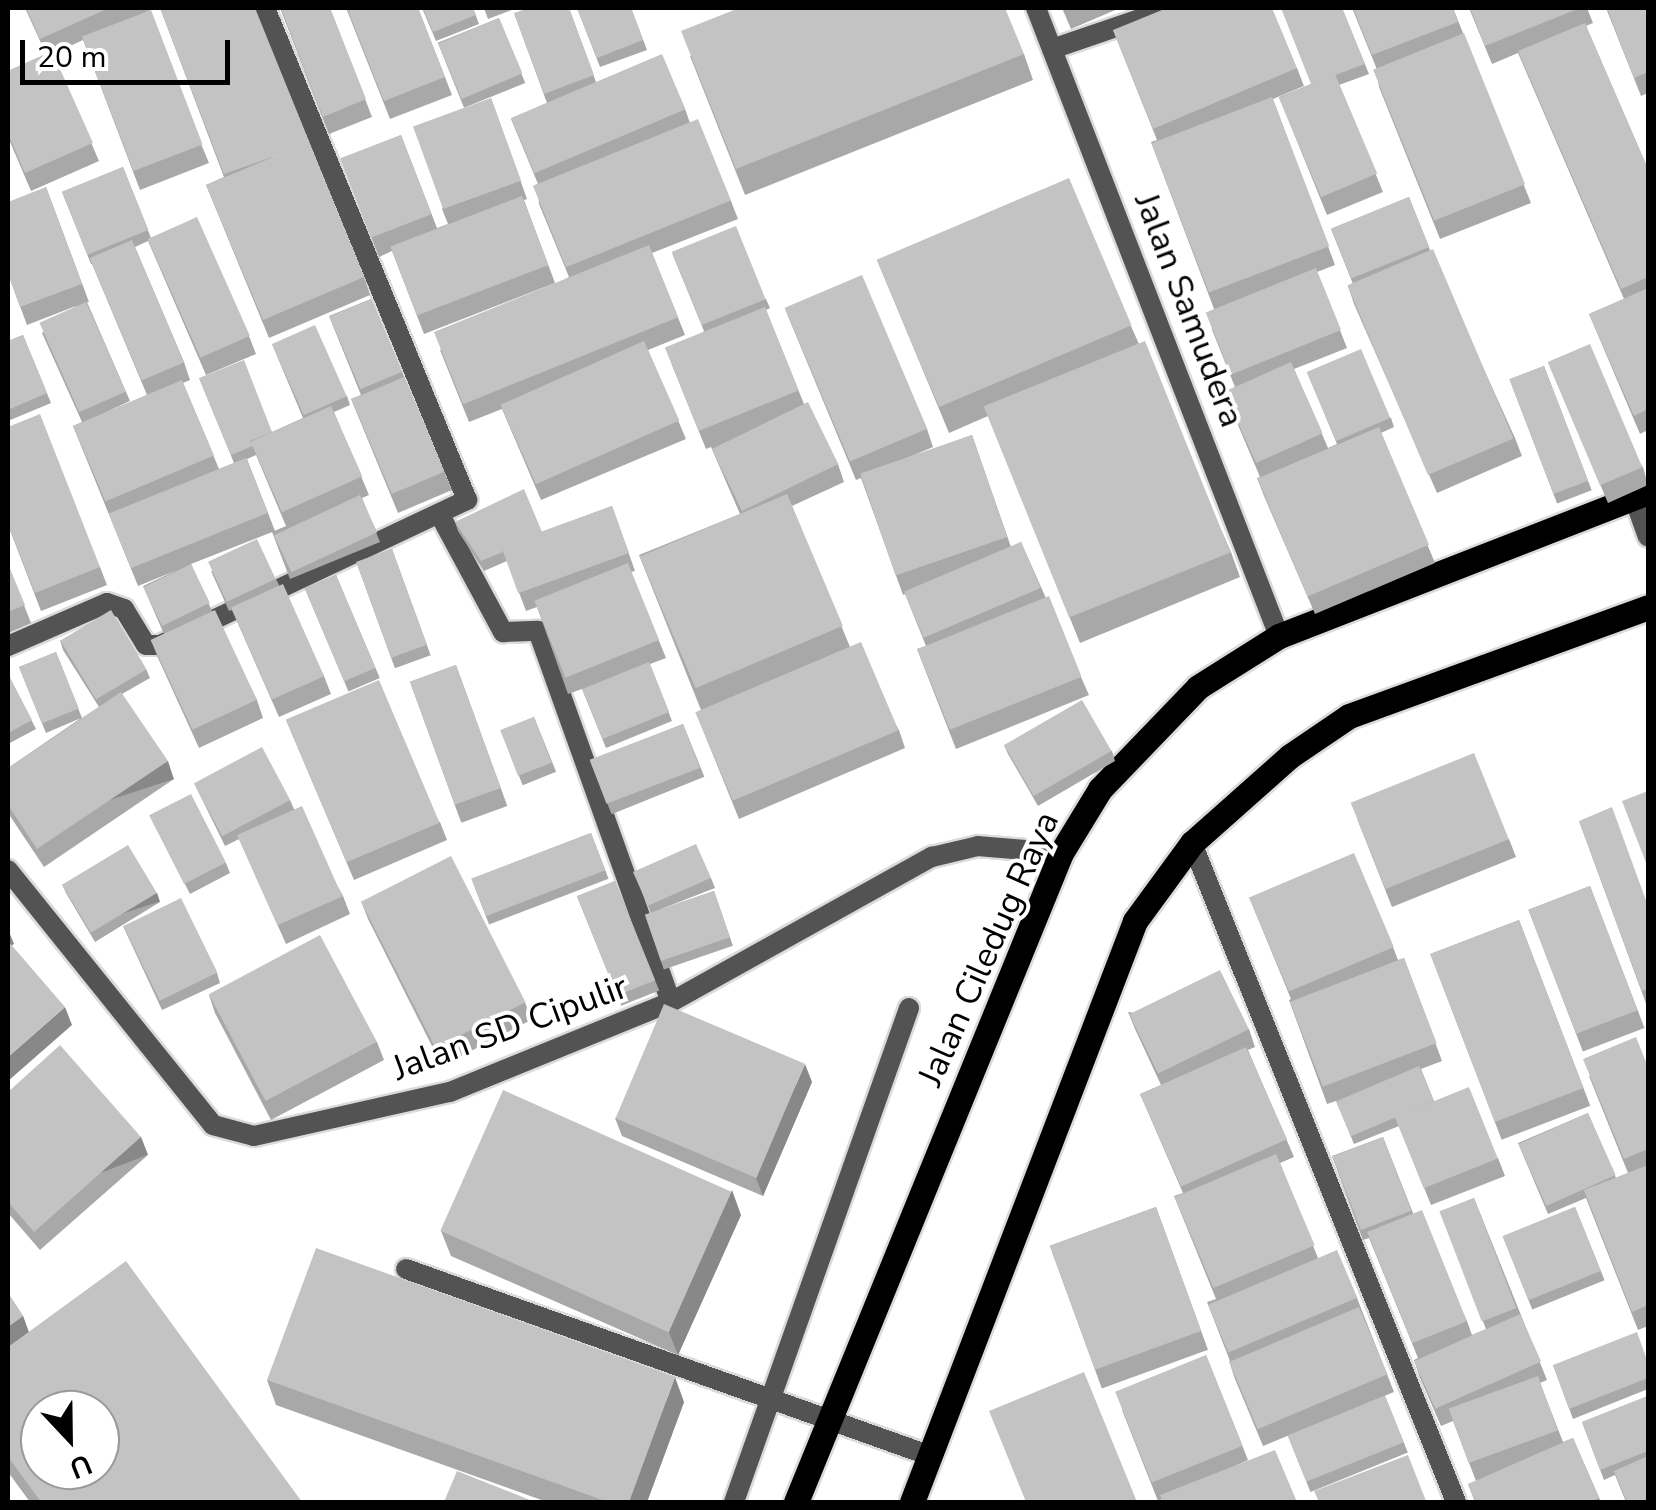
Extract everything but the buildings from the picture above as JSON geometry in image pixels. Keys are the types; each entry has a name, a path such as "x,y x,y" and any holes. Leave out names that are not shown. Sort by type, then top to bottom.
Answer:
{"main road":[{"name":"Jalan Ciledug Raya","path":"796,1502 1061,854 1100,789 1145,736 1198,688 1279,636 1641,495"},
{"path":"912,1502 1135,921 1192,843 1290,756 1349,716 1648,607"}],"street":[{"path":"8,646 107,603 124,609 146,645 160,646 462,506 466,493 266,8"},
{"name":"Jalan Samudera","path":"1036,8 1279,636"},
{"path":"1052,49 1172,8"},
{"path":"1641,495 1648,537"},
{"path":"441,517 503,632 538,631 671,1002"},
{"path":"1192,843 1456,1502"},
{"name":"Jalan SD Cipulir","path":"8,870 213,1125 234,1136 280,1134 450,1092 671,1002 932,857 978,846 1061,854"},
{"path":"734,1502 909,1008"},
{"path":"406,1269 930,1456"}]}
